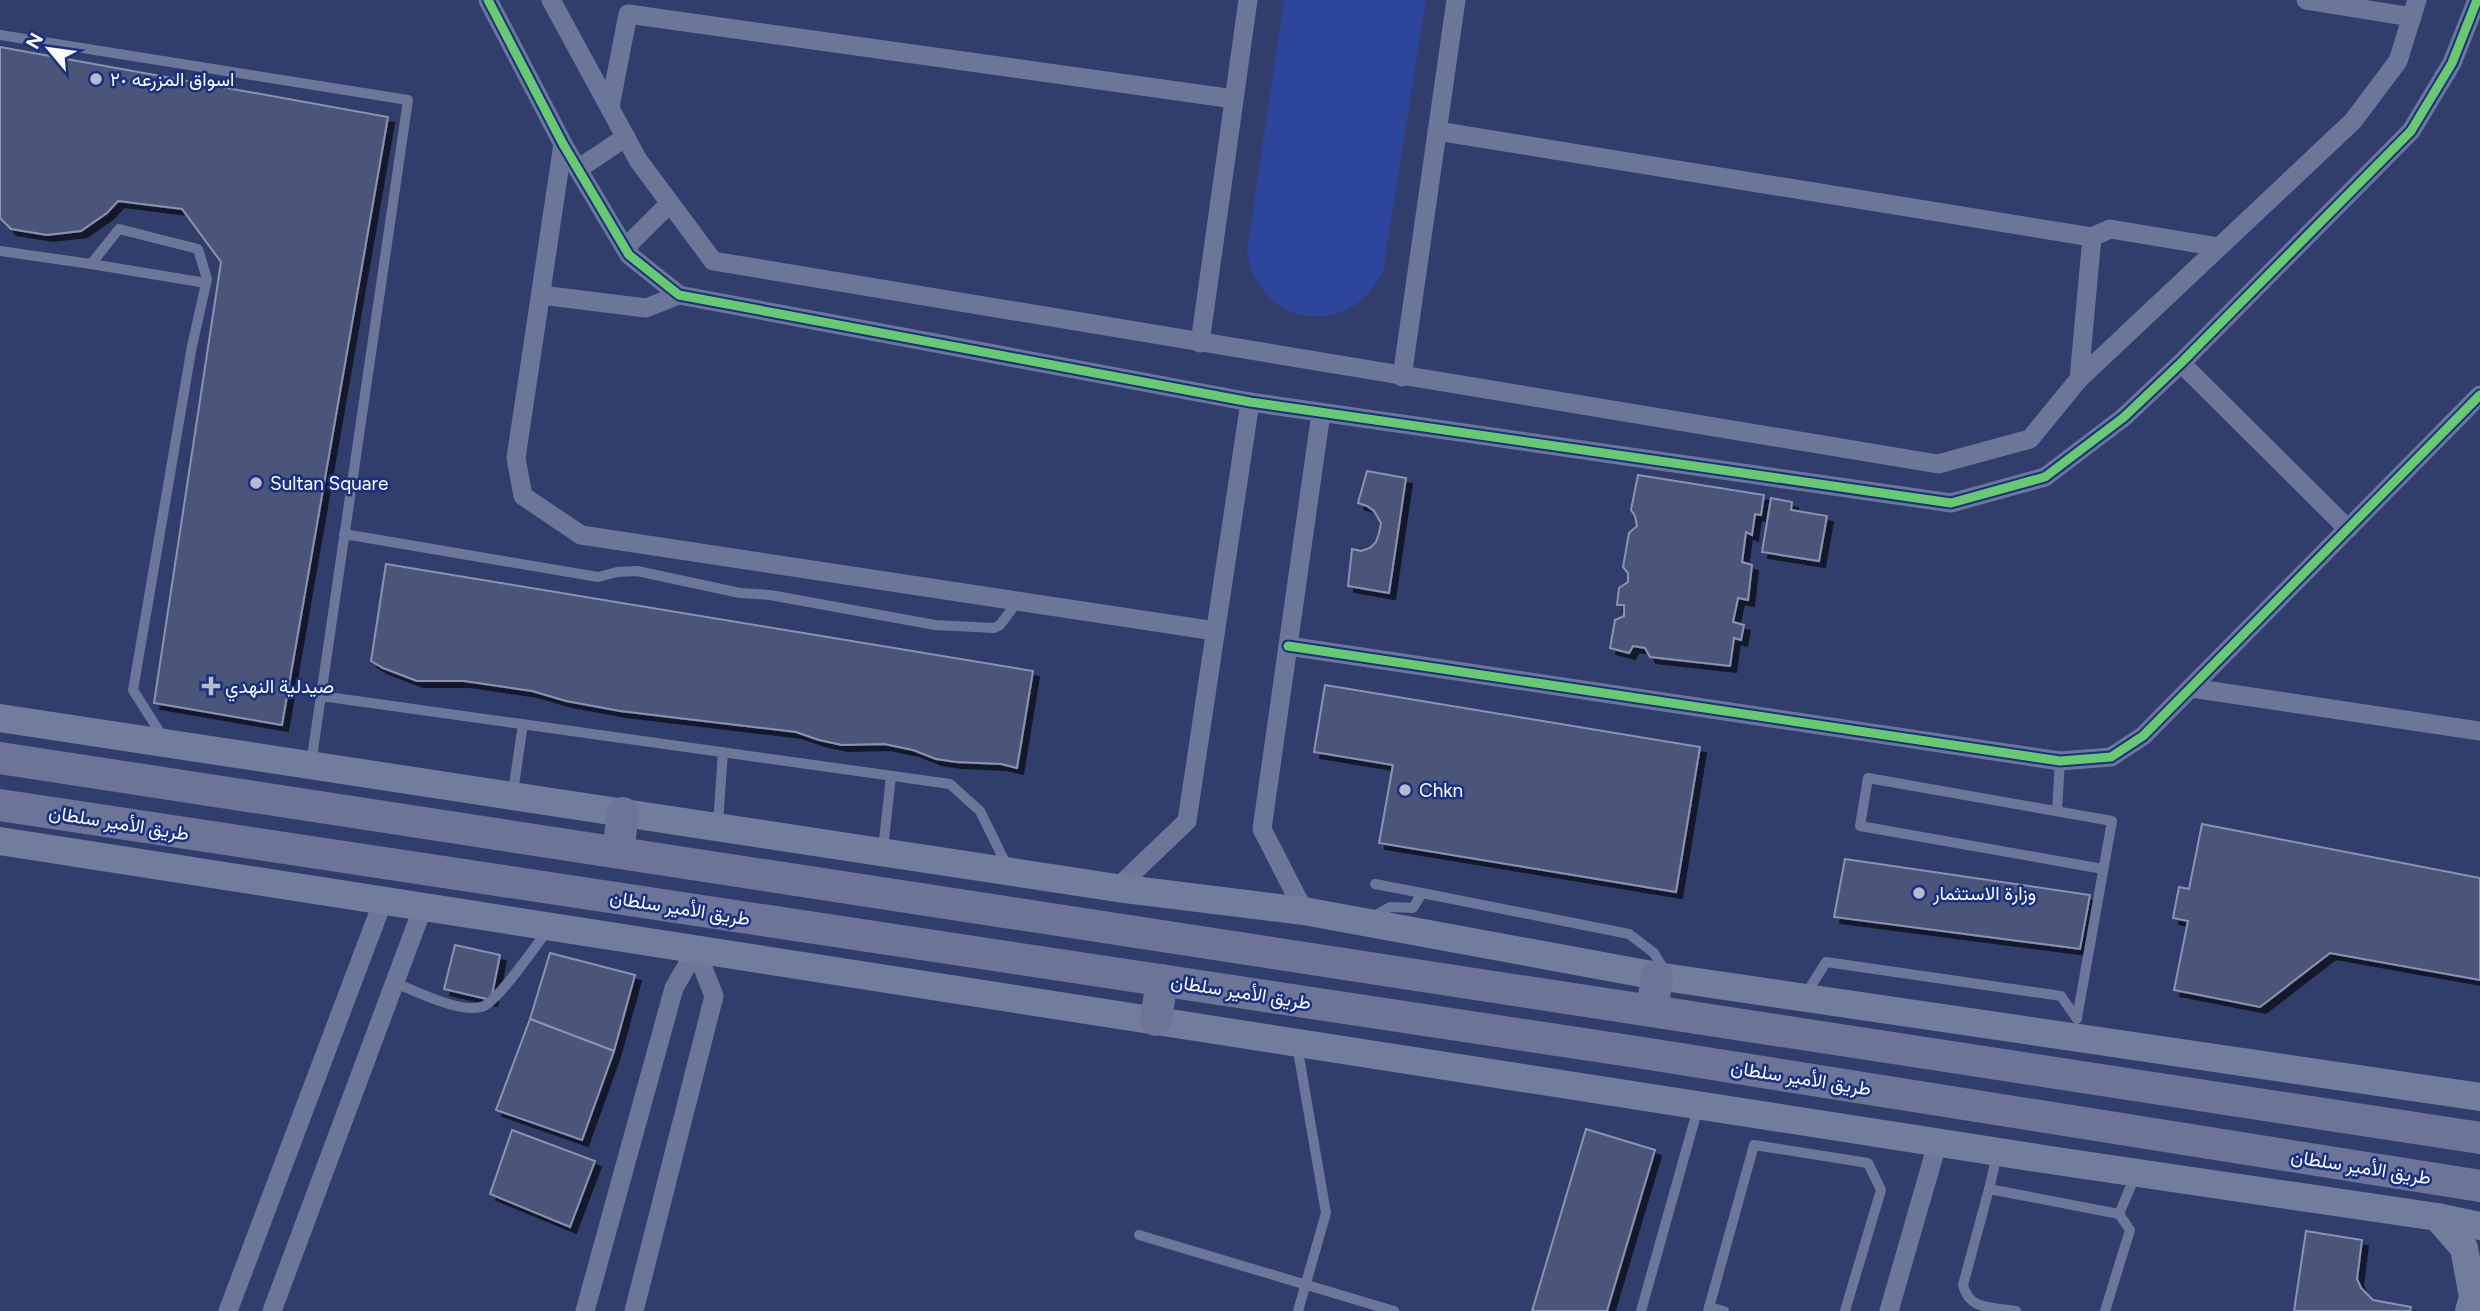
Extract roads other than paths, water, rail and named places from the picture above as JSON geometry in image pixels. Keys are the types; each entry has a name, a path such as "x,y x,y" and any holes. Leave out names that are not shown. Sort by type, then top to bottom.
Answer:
{"main road":[{"path":"0,718 1117,888 1304,911 1663,976 1804,998 2084,1029 2480,1097"},
{"path":"0,758 2480,1138"},
{"name":"طريق الأمير سلطان","path":"0,805 1643,1053 2480,1186"},
{"path":"618,852 623,813"},
{"path":"0,841 2437,1217 2480,1226"},
{"path":"1652,1011 1663,976"},
{"path":"1156,1020 1162,981"},
{"path":"2437,1217 2464,1248 2473,1297 2469,1311"}],"street":[{"path":"488,0 563,144 629,256 679,295 1250,402 1951,503 2045,477 2124,417 2181,363 2411,131 2452,63 2478,3"},
{"path":"551,0 638,160 713,261 1938,464 2030,439 2079,379 2353,121 2399,61 2414,8 2306,0"},
{"path":"1200,343 1248,0"},
{"path":"1402,377 1456,0"},
{"path":"610,107 628,14 1234,99"},
{"path":"1437,131 2092,237 2110,229 2220,247"},
{"path":"578,169 626,137"},
{"path":"563,144 516,458 523,496 582,535 1216,631"},
{"path":"625,248 670,203"},
{"path":"2079,379 2092,237"},
{"path":"541,295 646,308 679,295"},
{"path":"2181,363 2348,529"},
{"path":"1288,646 2060,761 2111,757 2143,736 2480,395"},
{"path":"1117,888 1187,821 1250,402"},
{"path":"1304,911 1262,829 1321,413"},
{"path":"2191,688 2480,731"},
{"path":"228,1311 383,901"},
{"path":"272,1311 424,907"},
{"path":"585,1311 674,988 696,950"},
{"path":"634,1311 714,996 696,950"},
{"path":"1889,1311 1938,1141"}],"lane":[{"path":"0,35 408,100 311,765"},
{"path":"91,264 119,229 198,249 206,279 133,690 167,743"},
{"path":"0,251 206,283"},
{"path":"344,534 598,577 637,571 740,593 769,595 935,625 994,628 1000,625 1018,601"},
{"path":"321,696 950,784 980,811 1009,872"},
{"path":"512,796 523,724"},
{"path":"718,827 723,752"},
{"path":"2057,811 2060,761"},
{"path":"883,853 891,776"},
{"path":"2084,1029 2103,869 2112,821 1868,778 1860,826 2103,869"},
{"path":"1375,884 1629,934 1654,953 1663,976"},
{"path":"1365,922 1390,907 1413,908 1422,893"},
{"path":"395,983 452,1005 472,1008 485,1005 502,988 551,926"},
{"path":"1804,998 1826,962 2061,996 2084,1029"},
{"path":"1297,1042 1326,1213 1298,1311"},
{"path":"1641,1311 1699,1104"},
{"path":"1724,1311 1709,1309 1754,1145 1868,1163 1881,1190 1845,1311"},
{"path":"1998,1151 1963,1285 1965,1295 1974,1304 2016,1311"},
{"path":"2119,1214 2137,1172"},
{"path":"1989,1189 2119,1214 2130,1230 2105,1311"},
{"path":"1139,1235 1394,1311"}],"place":[{"name":"اسواق المزرعه ٢٠","path":"96,79"},
{"name":"Sultan Square","path":"256,483"},
{"name":"صيدلية النهدي","path":"211,686"},
{"name":"Chkn","path":"1405,790"},
{"name":"وزارة الاستثمار","path":"1919,893"}]}
